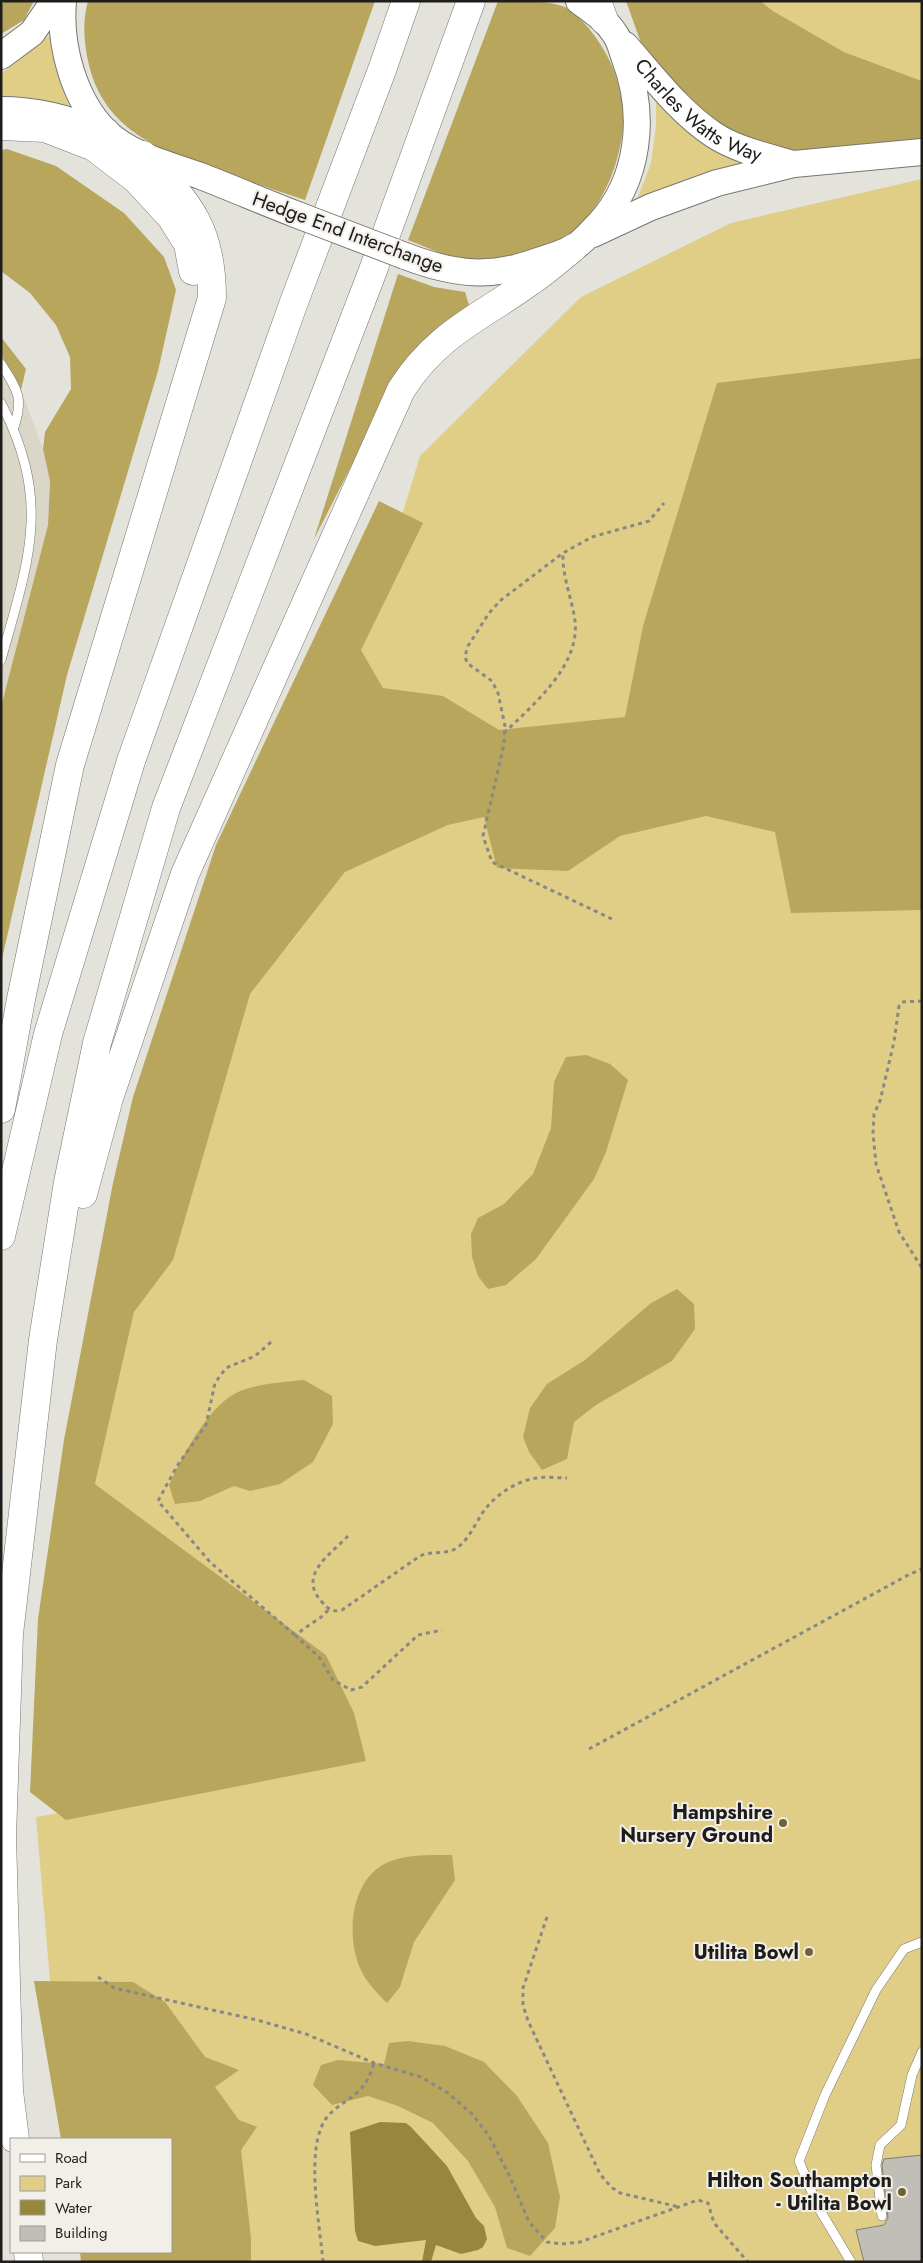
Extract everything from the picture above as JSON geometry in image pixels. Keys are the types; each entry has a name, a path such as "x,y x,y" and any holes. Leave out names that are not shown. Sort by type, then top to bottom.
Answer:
{"highway":[{"path":"1,1236 48,1034 131,761 294,302 382,70 406,1"},
{"path":"15,2138 9,2091 2,1836 9,1634 43,1340 68,1182 97,1043 166,808 372,273 471,1"},
{"path":"1,126 45,128 94,147 136,178 171,217 188,244 190,253 198,308 196,349"},
{"path":"1,1109 21,999 70,765 212,298 212,269 208,246 198,223 188,208 143,155"},
{"path":"43,1340 109,1098 185,874 390,412 411,374 440,343 463,324 531,281 579,243"}],"main road":[{"path":"1,56 32,33 54,1"},
{"name":"Hedge End Interchange","path":"63,1 64,42 76,84 94,116 107,132 143,155 405,256 438,268 484,274 524,267 579,243 615,202 625,183 636,142 638,121 633,84 606,19"},
{"path":"579,1 606,19"},
{"name":"Charles Watts Way","path":"606,19 676,102 713,134 733,145 794,164"},
{"path":"1,110 25,110 51,114 107,132"},
{"name":"Charles Watts Way","path":"579,243 685,193 717,183 794,164 922,152"}],"lane":[{"path":"1,364 19,400 20,409 14,427"},
{"path":"1,402 14,427 26,461 32,504 32,529 25,574 1,660"},
{"path":"851,2262 818,2207 799,2162 825,2095 876,1990 904,1949 922,1942"},
{"path":"882,2216 876,2165 880,2145 901,2125 912,2075 922,2052"}],"path":[{"path":"612,919 492,862 483,836 504,744 502,708 498,693 492,682 467,663 465,656 468,646 489,613 501,600 563,553 592,537 649,521 664,503"},
{"path":"504,734 544,694 558,676 574,641 575,620 563,566 563,553"},
{"path":"922,1001 902,1002 899,1006 894,1042 880,1101 874,1114 873,1133 876,1164 898,1232 922,1268"},
{"path":"271,1342 256,1356 226,1368 215,1383 206,1425 177,1466 158,1501 210,1562 319,1656 333,1680 351,1690 362,1687 418,1635 442,1630"},
{"path":"348,1536 315,1570 312,1578 316,1595 329,1610 335,1612 342,1610 420,1556 428,1552 453,1550 471,1532 481,1514 494,1499 511,1488 531,1479 567,1478"},
{"path":"589,1749 922,1569"},
{"path":"296,1636 302,1629 324,1616 329,1610"},
{"path":"547,1917 524,1988 523,2004 528,2021 600,2174 611,2187 620,2193 679,2207"},
{"path":"98,1977 114,1988 257,2020 306,2034 374,2063 421,2077 448,2093 472,2114 489,2136 510,2177 529,2222 547,2242 562,2244 580,2242 698,2200 708,2203 714,2223 748,2262"},
{"path":"323,2262 316,2195 315,2158 317,2138 321,2126 328,2116 361,2090 370,2075 374,2063"}],"shaded area":[{"path":"5,1 34,1 24,20 1,34 1,5"},
{"path":"88,1 375,1 305,200 179,156 140,136 123,123 108,107 97,88 89,65 84,33"},
{"path":"498,1 533,1 558,5 572,12 586,25 599,41 618,82 624,110 623,128 616,164 609,182 590,214 577,228 563,239 538,250 480,263 452,258 408,240"},
{"path":"626,1 760,1 773,11 844,52 922,81 922,152 794,164 713,134 641,43"},
{"path":"7,149 56,166 124,213 164,257 176,290 158,371 67,675 1,963 1,707 48,525 50,481 43,449 45,432 71,389 70,357 56,325 30,293 1,271 1,150"},
{"path":"398,274 434,287 465,292 470,308 407,357 314,539"},
{"path":"1,337 26,369 21,390 1,354"},
{"path":"1,354 21,390 43,449 50,481 48,525 1,707"},
{"path":"922,358 922,910 791,913 775,832 706,816 620,836 568,871 497,868 484,817 448,825 345,872 250,994 173,1260 134,1312 95,1484 326,1655 354,1713 366,1761 66,1820 30,1792 38,1619 64,1440 113,1183 133,1097 216,845 379,501 423,523 361,650 383,688 443,696 499,730 625,717 643,626 717,383"},
{"path":"586,1055 610,1064 628,1080 606,1152 594,1179 536,1259 506,1285 488,1289 478,1276 472,1257 471,1234 478,1218 504,1204 533,1174 551,1128 554,1082 566,1057"},
{"path":"677,1289 694,1304 695,1329 672,1361 596,1405 574,1422 567,1459 542,1470 529,1452 523,1437 530,1408 547,1384 585,1360 651,1303"},
{"path":"304,1380 332,1396 333,1424 313,1462 280,1484 250,1491 234,1486 200,1501 175,1504 169,1485 199,1430 219,1405 243,1390 274,1383"},
{"path":"452,1855 455,1880 414,1942 400,1987 387,2003 366,1979 356,1956 353,1941 353,1925 359,1893 377,1869 391,1861 413,1856"},
{"path":"34,1981 133,1982 165,2002 205,2057 239,2070 215,2087 239,2120 257,2127 241,2150 251,2238 251,2262 81,2262 80,2253 172,2253 172,2138 61,2138"},
{"path":"408,2041 445,2046 484,2062 517,2096 548,2143 560,2197 555,2228 530,2256 507,2248 495,2207 468,2161 433,2123 398,2106 368,2096 332,2105 313,2085 321,2065 338,2060 384,2064 389,2043"}],"green space":[{"path":"760,1 922,1 922,81 844,52 773,11"},
{"path":"50,35 56,69 69,105 12,96 1,98 1,74"},
{"path":"656,102 695,136 761,163 728,168 692,177 637,200 651,163 656,126"},
{"path":"922,179 922,2262 224,2262 239,2120 52,2004 36,1817 366,1761 326,1655 95,1484 217,947 287,947 345,872 448,825 484,816 383,688 361,650 420,456 581,297 731,223"}],"water":[{"path":"380,2122 406,2123 447,2166 476,2218 484,2226 487,2239 483,2247 461,2254 436,2245 431,2262 422,2262 426,2240 375,2246 358,2241 355,2231 350,2132"}],"building":[{"name":"Hilton Southampton - Utilita Bowl","path":"922,2155 922,2262 864,2262 856,2230 884,2225 888,2218 882,2165 884,2159"}],"place":[{"name":"Hampshire Nursery Ground","path":"783,1823"},
{"name":"Utilita Bowl","path":"809,1952"},
{"name":"Hilton Southampton - Utilita Bowl","path":"902,2192"}]}
